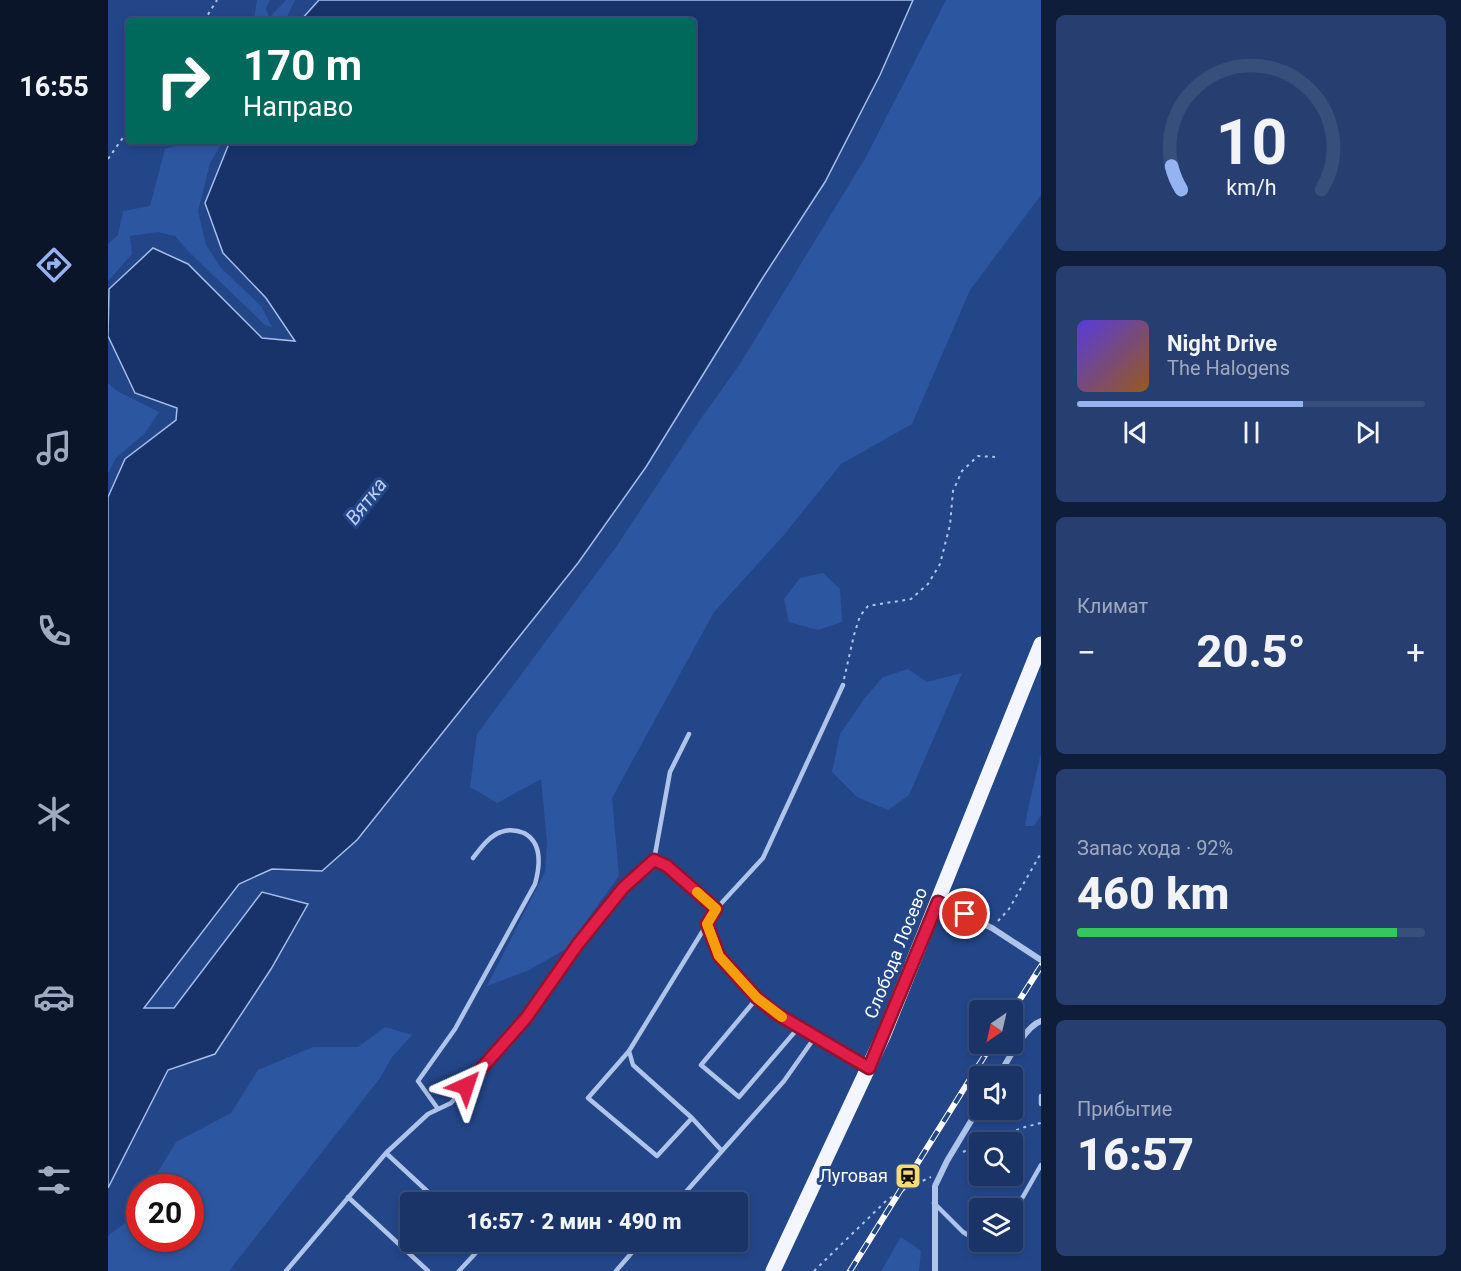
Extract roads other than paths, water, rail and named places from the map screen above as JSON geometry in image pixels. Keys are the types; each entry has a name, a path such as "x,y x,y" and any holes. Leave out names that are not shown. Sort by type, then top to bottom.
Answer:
{"main road":[{"name":"Слобода Лосево","path":"773,1271 869,1068 1041,645"}],"street":[{"path":"938,902 992,928 1041,960"},
{"path":"1005,1066 1035,1023 1041,1021"},
{"path":"935,1271 935,1186 972,1120"}],"lane":[{"path":"692,1118 657,1156 588,1098 629,1051 716,909 763,858 843,685"},
{"path":"285,1271 386,1154 428,1114 451,1103 526,1018 578,944 623,888 654,860 670,772 689,734"},
{"path":"438,1109 418,1081 455,1029 535,884 539,869 539,852 530,837 516,830 500,832 486,842 473,858"},
{"path":"654,860 667,866 716,909"},
{"path":"707,924 719,956 757,998 777,1014 869,1068"},
{"path":"757,998 701,1065 739,1097 799,1027"},
{"path":"686,1192 784,1081 815,1037"},
{"path":"629,1051 633,1065 692,1118 722,1151"},
{"path":"1041,1096 1041,1104"},
{"path":"386,1154 428,1192"},
{"path":"1022,1198 1041,1165"},
{"path":"348,1197 429,1271"},
{"path":"934,1203 969,1236"},
{"path":"459,1271 477,1252"},
{"path":"616,1271 632,1252"}],"water":[{"name":"Вятка","path":"319,0 913,0 880,75 825,182 646,467 578,563 357,840 322,871 272,869 239,884 144,1008 174,1008 262,892 308,904 271,969 215,1054 168,1070 108,1188 108,497 125,459 176,420 177,408 135,393 108,336 109,289 153,248 188,264 262,338 295,341 266,298 223,253 205,203 229,144 696,144 696,18 303,18"}],"railway":[{"path":"1020,1000 1041,966"},
{"path":"850,1271 986,1054"}],"place":[{"name":"Луговая","path":"908,1176"}]}
